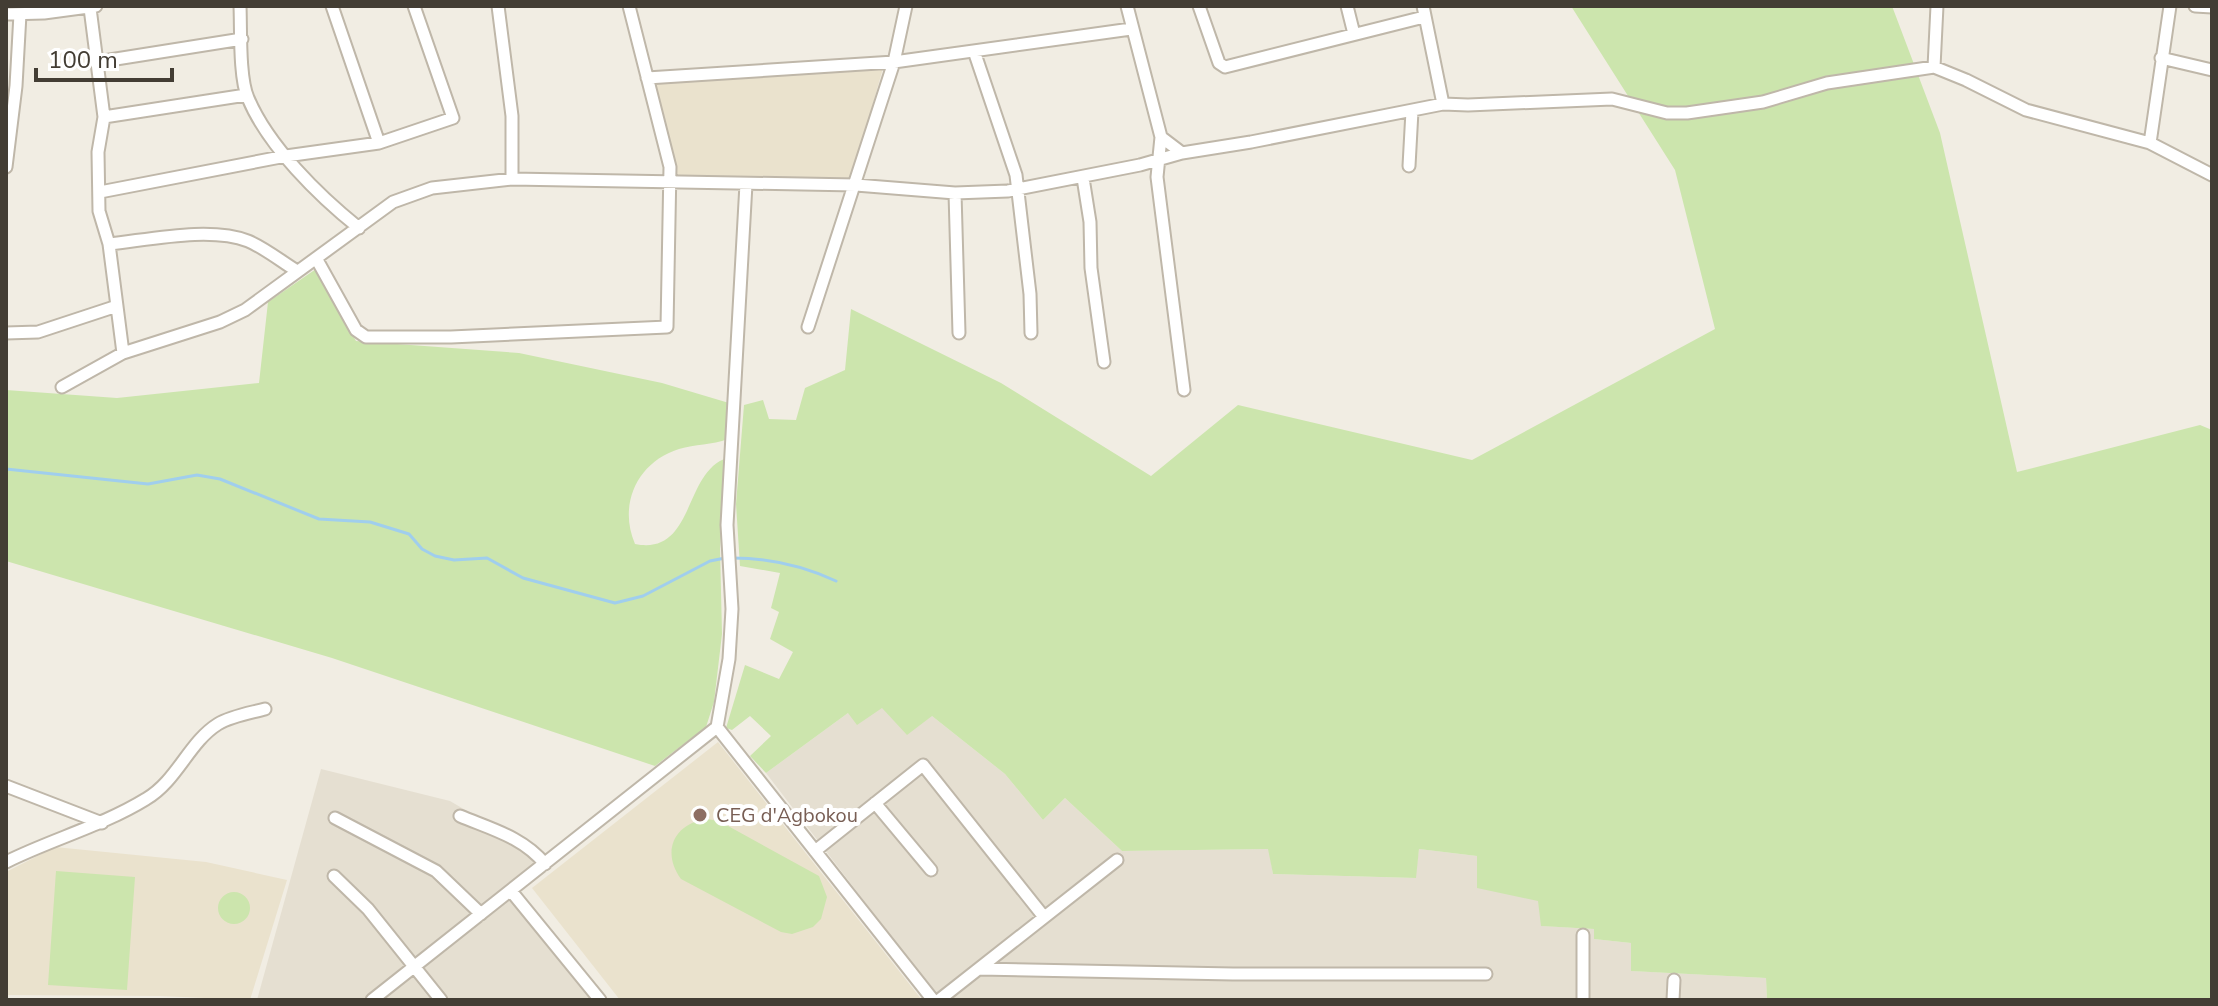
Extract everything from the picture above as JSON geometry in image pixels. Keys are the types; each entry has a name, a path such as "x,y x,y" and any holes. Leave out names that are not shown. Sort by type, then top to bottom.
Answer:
{"street":[{"path":"240,6 246,95 286,156 327,201 359,228"},
{"path":"332,6 379,143"},
{"path":"100,192 286,156 379,143 453,118 414,6"},
{"path":"498,6 512,116 512,179"},
{"path":"316,258 356,330 366,337 451,337 667,327 670,167 629,6"},
{"path":"808,327 894,62 906,6"},
{"path":"1127,6 1161,137 1157,177 1184,390"},
{"path":"1199,6 1219,63 1225,67 1354,34 1424,12 1443,104"},
{"path":"1347,6 1354,34"},
{"path":"1934,67 1937,6"},
{"path":"2150,143 2170,6"},
{"path":"2195,6 2212,7"},
{"path":"6,14 93,7 104,117 98,152 99,211 109,244 123,353"},
{"path":"6,167 11,85 20,14"},
{"path":"647,78 894,62 1131,29"},
{"path":"97,62 242,39"},
{"path":"974,51 1010,155 1018,190 1030,294 1031,333"},
{"path":"2161,58 2212,70"},
{"path":"62,387 123,353 220,322 245,310 381,210 408,195 432,188 512,179 856,185 955,193 1018,190 1083,178 1182,153 1443,104 1612,99 1667,113 1687,113 1763,102 1827,83 1934,67 2026,110 2150,143 2212,175"},
{"path":"104,117 246,95"},
{"path":"1409,166 1412,111"},
{"path":"1161,137 1182,153"},
{"path":"1140,165 1157,177"},
{"path":"1083,178 1104,362"},
{"path":"372,1000 717,727 729,659 732,609 728,550 746,184"},
{"path":"955,193 959,333"},
{"path":"109,244 195,235 225,237 248,241 297,271"},
{"path":"6,333 38,332 117,306"},
{"path":"6,862 58,837 102,823 156,793 220,722 265,709"},
{"path":"717,727 933,1000"},
{"path":"815,851 923,765 1044,917"},
{"path":"6,786 102,823"},
{"path":"875,803 931,870"},
{"path":"460,816 521,842 533,849 545,864"},
{"path":"335,818 436,871 481,914"},
{"path":"939,1000 1117,860"},
{"path":"334,876 368,909 441,1000"},
{"path":"511,891 600,1000"},
{"path":"1583,935 1583,1000"},
{"path":"979,969 1233,974 1486,974"},
{"path":"1673,1000 1674,980"}],"shaded area":[{"path":"883,68 851,182 676,180 652,84"},
{"path":"882,708 932,716 1005,774 1043,820 1065,798 1122,851 1269,849 1273,874 1415,878 1419,849 1477,856 1539,901 1542,926 1594,929 1594,939 1631,943 1632,971 1766,978 1767,1000 940,1000 766,773 848,713"},
{"name":"CEG d'Agbokou","path":"718,742 922,1000 620,1000 532,888"},
{"path":"321,769 450,801 535,851 540,858 506,886 597,1000 257,1000"},
{"path":"55,847 206,862 287,880 250,1000 6,995 6,872"}],"green space":[{"path":"1571,6 1892,6 1940,133 2017,472 2200,425 2212,430 2212,1000 1767,1000 1766,978 1631,971 1631,943 1594,939 1594,929 1541,926 1538,901 1477,888 1477,856 1419,849 1416,878 1273,874 1268,849 1122,851 1065,798 1043,820 1005,774 932,716 907,735 882,708 857,725 848,713 766,773 750,756 771,736 750,716 732,730 726,728 745,665 779,679 793,652 770,639 779,612 771,608 780,573 740,566 736,504 744,405 763,400 769,419 796,420 805,388 845,370 851,309 1001,383 1151,476 1238,405 1472,460 1715,329 1675,170"},
{"path":"316,269 356,341 519,353 662,383 729,403 728,439 685,447 664,455 642,474 630,500 630,529 635,544 654,544 668,538 679,526 702,479 713,466 727,458 720,548 722,634 714,702 706,727 655,766 332,658 6,561 6,390 117,398 259,383 268,302"},
{"path":"707,819 719,821 819,876 827,897 821,919 813,927 792,934 781,932 681,879 672,859 674,840 686,826"},
{"path":"56,871 135,877 127,990 48,985"},
{"path":"234,892 245,897 250,908 245,919 234,924 223,919 218,908 223,897"}],"waterway":[{"path":"6,469 148,484 197,475 220,479 319,519 370,522 409,534 422,549 435,556 454,560 487,558 523,578 615,603 643,596 710,561 725,558"},
{"path":"733,558 786,564 836,581"}],"place":[{"name":"CEG d'Agbokou","path":"700,815"}]}
